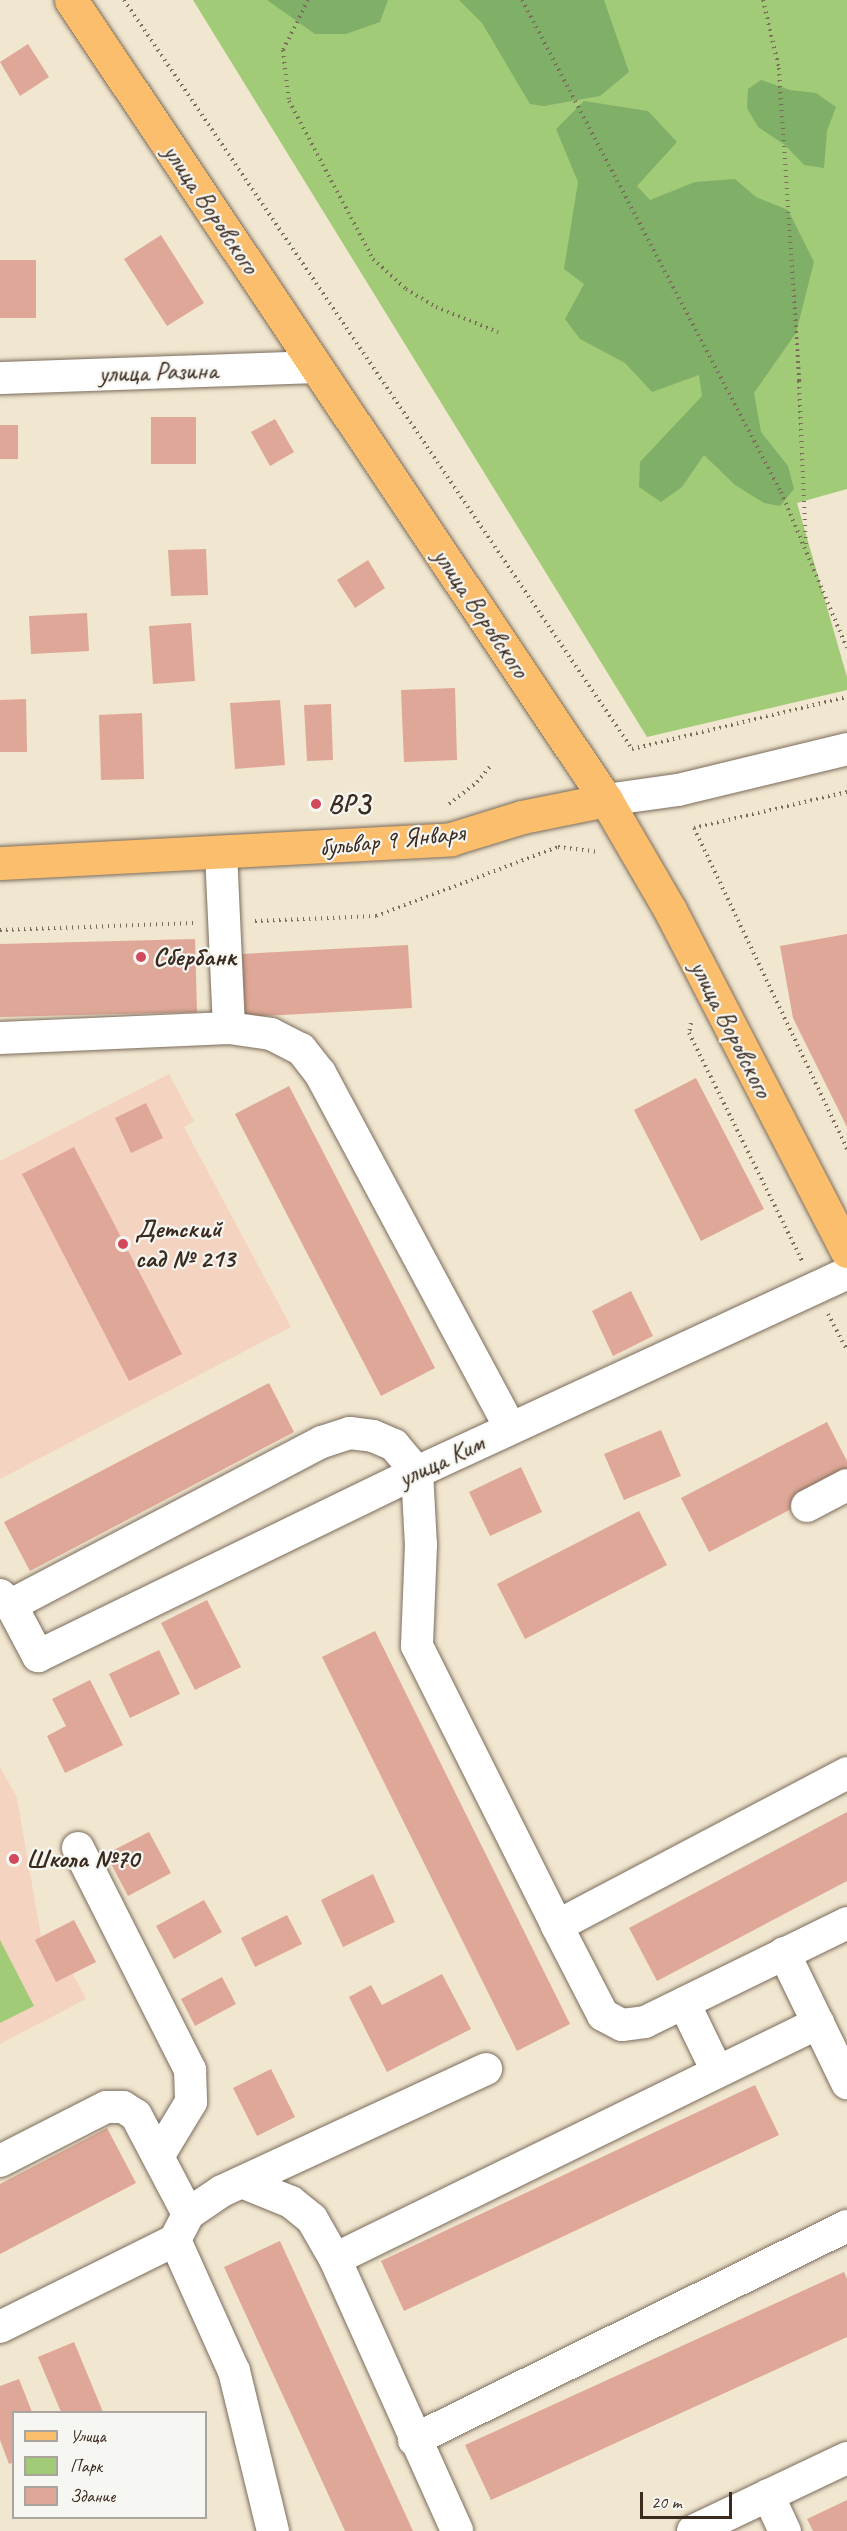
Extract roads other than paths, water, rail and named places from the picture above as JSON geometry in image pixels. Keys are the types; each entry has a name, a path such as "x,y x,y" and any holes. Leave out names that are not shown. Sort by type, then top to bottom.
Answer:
{"main road":[{"name":"улица Воровского","path":"71,0 606,800 670,910 847,1251"},
{"name":"бульвар 9 Января","path":"0,863 221,854 451,839 522,817 606,800"}],"street":[{"name":"улица Разина","path":"0,378 316,367"},
{"name":"бульвар 9 Января","path":"606,800 678,789 847,749"},
{"path":"221,854 229,1028"},
{"path":"0,1038 229,1028 271,1034 301,1049 320,1073 510,1428"},
{"name":"улица Ким","path":"5,1600 38,1656 417,1472 847,1273"},
{"path":"5,1600 322,1442 350,1434 373,1436 394,1445 417,1472 421,1545 417,1646 556,1926 603,2015 622,2025 645,2022 847,1923"},
{"path":"807,1506 847,1485"},
{"path":"556,1926 847,1773"},
{"path":"78,1848 190,2070 191,2102 159,2156"},
{"path":"784,1953 847,2083"},
{"path":"684,2003 717,2071"},
{"path":"335,2259 818,2023"},
{"path":"0,2327 181,2227 222,2191 244,2183 486,2069"},
{"path":"0,2161 106,2107 123,2107 136,2115 159,2156 181,2227 234,2371 273,2531"},
{"path":"244,2183 291,2202 312,2219 335,2259 414,2440 457,2531"},
{"path":"414,2440 847,2226"},
{"path":"693,2531 847,2458"},
{"path":"768,2495 785,2531"}],"place":[{"name":"ВРЗ","path":"316,804"},
{"name":"Сбербанк","path":"141,957"},
{"name":"Детский сад № 213","path":"123,1244"},
{"name":"Школа №70","path":"14,1859"}]}
